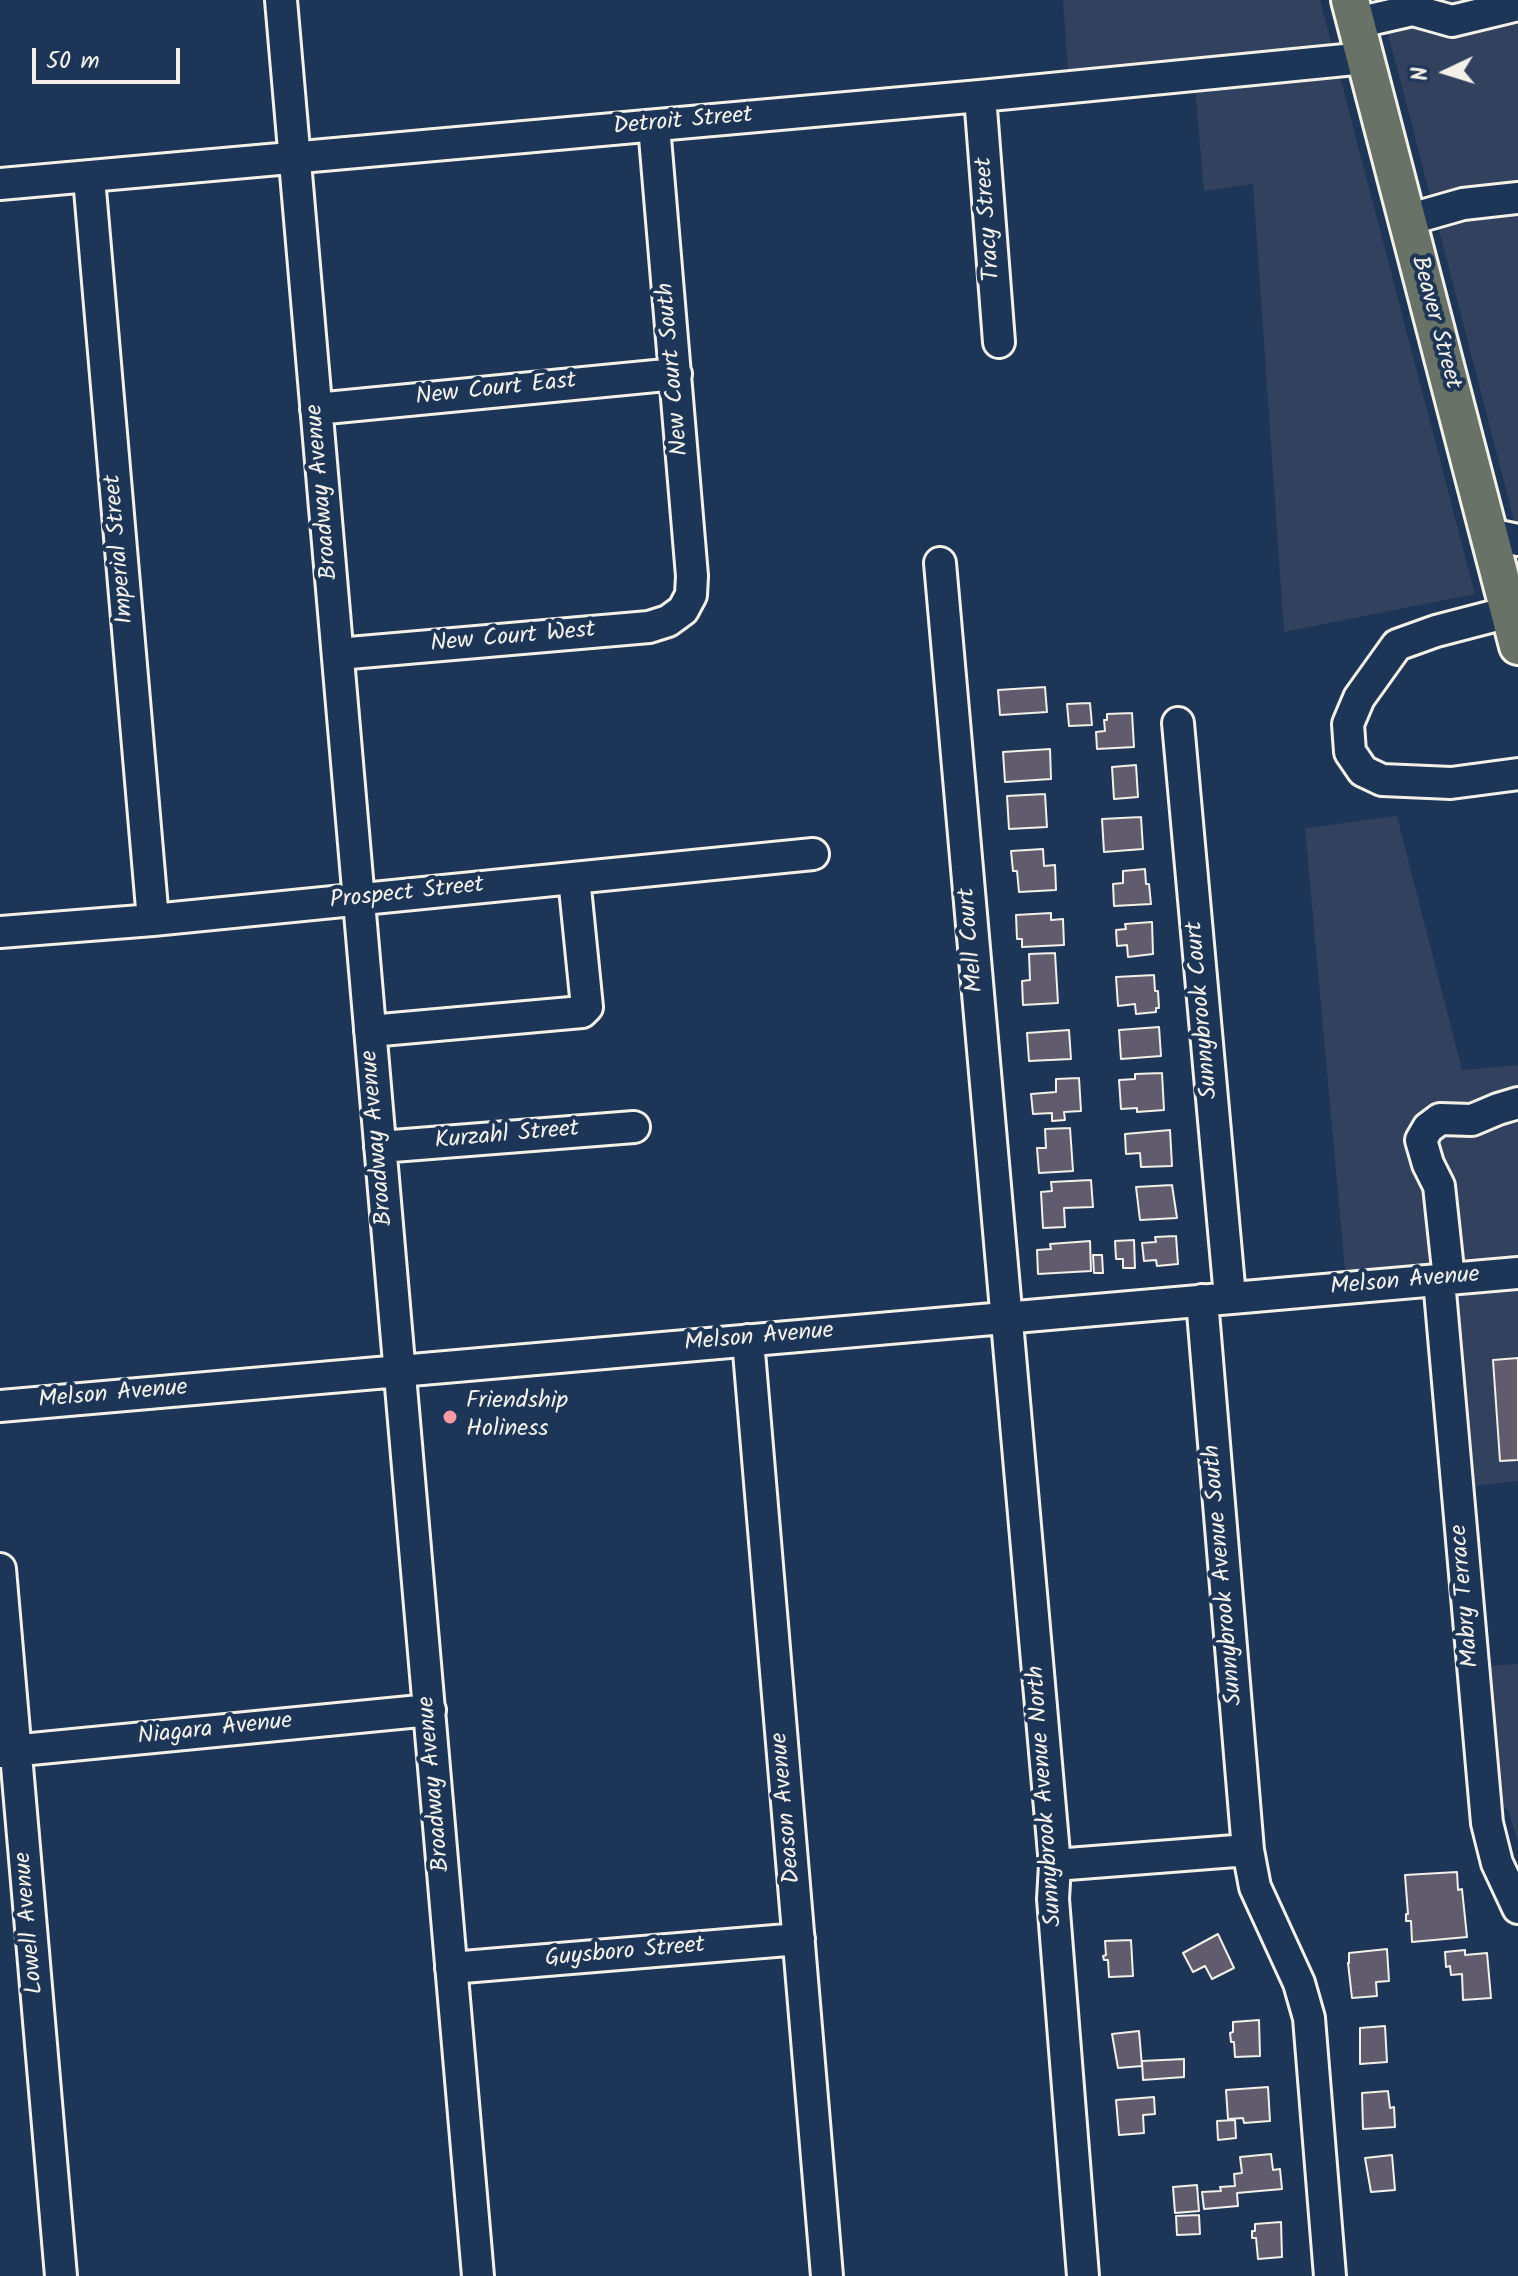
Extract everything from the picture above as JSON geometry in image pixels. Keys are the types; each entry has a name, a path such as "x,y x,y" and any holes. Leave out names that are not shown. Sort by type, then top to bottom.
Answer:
{"main road":[{"name":"Beaver Street","path":"1353,12 1407,220 1504,537 1514,629"}],"street":[{"name":"Broadway Avenue","path":"281,0 478,2276"},
{"path":"1353,12 1413,10 1452,21 1518,5"},
{"name":"Detroit Street","path":"0,184 980,96 1365,58"},
{"name":"Tracy Street","path":"980,96 999,342"},
{"name":"New Court South","path":"654,126 692,576 691,595 683,610"},
{"name":"Imperial Street","path":"89,178 153,920"},
{"path":"1407,220 1463,204 1518,198"},
{"name":"New Court East","path":"316,409 676,374"},
{"name":"Mell Court","path":"940,563 1007,1317"},
{"name":"New Court West","path":"338,654 649,627 668,621 683,610"},
{"path":"1514,629 1436,631 1397,645 1359,698 1348,724 1350,752 1363,771 1382,780 1451,783 1518,774"},
{"name":"Sunnybrook Court","path":"1178,723 1216,1299"},
{"name":"Prospect Street","path":"0,932 153,920 813,854"},
{"path":"370,1031 582,1012 587,1007 574,878"},
{"name":"Mabry Terrace","path":"1518,1103 1472,1120 1440,1119 1428,1128 1421,1140 1439,1186 1487,1823 1497,1863 1518,1908"},
{"name":"Kurzahl Street","path":"380,1147 634,1127"},
{"name":"Melson Avenue","path":"0,1406 1518,1273"},
{"name":"Sunnybrook Avenue South","path":"1216,1299 1248,1850 1255,1887 1299,1983 1309,2018 1330,2276"},
{"name":"Sunnybrook Avenue North","path":"1007,1317 1055,1865 1053,1899 1083,2276"},
{"name":"Deason Avenue","path":"748,1340 827,2276"},
{"name":"Lowell Avenue","path":"0,1569 8,1751 61,2276"},
{"name":"Niagara Avenue","path":"8,1751 430,1710"},
{"path":"1055,1865 1248,1850"},
{"name":"Guysboro Street","path":"451,1968 799,1939"}],"shaded area":[{"path":"1063,0 1320,0 1475,594 1284,632 1253,184 1204,191 1195,88 1070,100"},
{"path":"1379,0 1518,0 1518,536 1401,83"},
{"path":"1397,816 1462,1070 1518,1065 1518,1256 1345,1271 1305,828"},
{"path":"1518,1291 1518,1481 1465,1487 1450,1297"},
{"path":"1518,1664 1518,1842 1508,1810 1494,1798 1481,1666"}],"building":[{"path":"1045,687 1047,712 1000,715 998,690"},
{"path":"1090,703 1092,725 1069,726 1067,704"},
{"path":"1132,713 1134,747 1097,749 1096,732 1105,731 1107,714"},
{"path":"1050,749 1051,779 1005,782 1003,752"},
{"path":"1136,765 1138,797 1114,799 1112,767"},
{"path":"1045,794 1047,827 1009,829 1007,796"},
{"path":"1141,817 1143,849 1104,852 1102,819"},
{"path":"1043,849 1044,866 1055,865 1056,890 1019,892 1011,851"},
{"path":"1145,869 1151,904 1114,906 1113,884 1123,883 1123,871"},
{"path":"1051,913 1051,920 1063,919 1064,945 1022,947 1022,939 1017,939 1016,915"},
{"path":"1152,922 1153,954 1128,957 1127,945 1117,946 1116,930 1126,929 1125,924"},
{"path":"1055,953 1058,1003 1023,1005 1022,981 1030,980 1029,954"},
{"path":"1154,975 1159,1008 1156,1012 1136,1014 1135,1004 1118,1006 1116,977"},
{"path":"1159,1027 1161,1056 1121,1059 1119,1030"},
{"path":"1069,1030 1071,1059 1029,1061 1027,1033"},
{"path":"1162,1073 1164,1110 1137,1112 1137,1108 1121,1109 1119,1080 1135,1079 1135,1074"},
{"path":"1079,1078 1081,1111 1064,1112 1065,1120 1052,1121 1052,1113 1033,1114 1031,1094 1056,1092 1056,1079"},
{"path":"1070,1128 1073,1171 1039,1173 1037,1148 1046,1148 1045,1129"},
{"path":"1170,1130 1172,1166 1141,1167 1140,1153 1126,1154 1125,1134"},
{"path":"1091,1180 1093,1207 1064,1208 1065,1227 1043,1228 1041,1192 1052,1191 1051,1182"},
{"path":"1172,1185 1177,1218 1140,1220 1136,1187"},
{"path":"1176,1236 1178,1264 1157,1266 1156,1260 1144,1261 1142,1243 1156,1242 1155,1237"},
{"path":"1134,1240 1135,1268 1123,1268 1123,1259 1116,1259 1115,1241"},
{"path":"1090,1241 1091,1271 1038,1274 1037,1250 1051,1249 1050,1244"},
{"path":"1093,1255 1102,1255 1103,1273 1094,1273"},
{"path":"1518,1358 1518,1460 1500,1461 1493,1360"},
{"path":"1457,1872 1467,1937 1412,1942 1411,1921 1406,1921 1405,1875"},
{"path":"1218,1934 1234,1968 1212,1979 1205,1966 1193,1972 1183,1953"},
{"path":"1131,1940 1133,1976 1109,1977 1108,1960 1104,1960 1103,1956 1106,1955 1105,1941"},
{"path":"1387,1949 1389,1981 1376,1982 1377,1996 1352,1998 1349,1953"},
{"path":"1465,1950 1465,1955 1487,1953 1491,1998 1463,2000 1462,1974 1451,1975 1450,1966 1446,1967 1445,1952"},
{"path":"1259,2020 1260,2056 1235,2057 1230,2033 1233,2032 1233,2022"},
{"path":"1385,2026 1387,2062 1360,2064 1360,2028"},
{"path":"1139,2031 1142,2066 1118,2068 1112,2034"},
{"path":"1184,2059 1184,2077 1143,2080 1142,2061"},
{"path":"1268,2087 1270,2121 1244,2123 1243,2118 1228,2119 1226,2090"},
{"path":"1388,2091 1390,2108 1394,2107 1395,2127 1363,2129 1362,2093"},
{"path":"1154,2097 1155,2114 1143,2115 1144,2133 1119,2135 1116,2100"},
{"path":"1235,2120 1236,2138 1218,2140 1217,2121"},
{"path":"1271,2154 1273,2170 1280,2169 1282,2189 1237,2193 1238,2206 1204,2209 1202,2192 1221,2191 1220,2187 1235,2186 1234,2174 1242,2173 1240,2157"},
{"path":"1392,2155 1395,2190 1371,2192 1365,2158"},
{"path":"1197,2185 1199,2211 1175,2213 1173,2187"},
{"path":"1199,2215 1200,2234 1177,2235 1176,2216"},
{"path":"1281,2222 1282,2257 1258,2259 1256,2238 1252,2238 1255,2224"}],"place":[{"name":"Friendship Holiness","path":"450,1417"}]}
